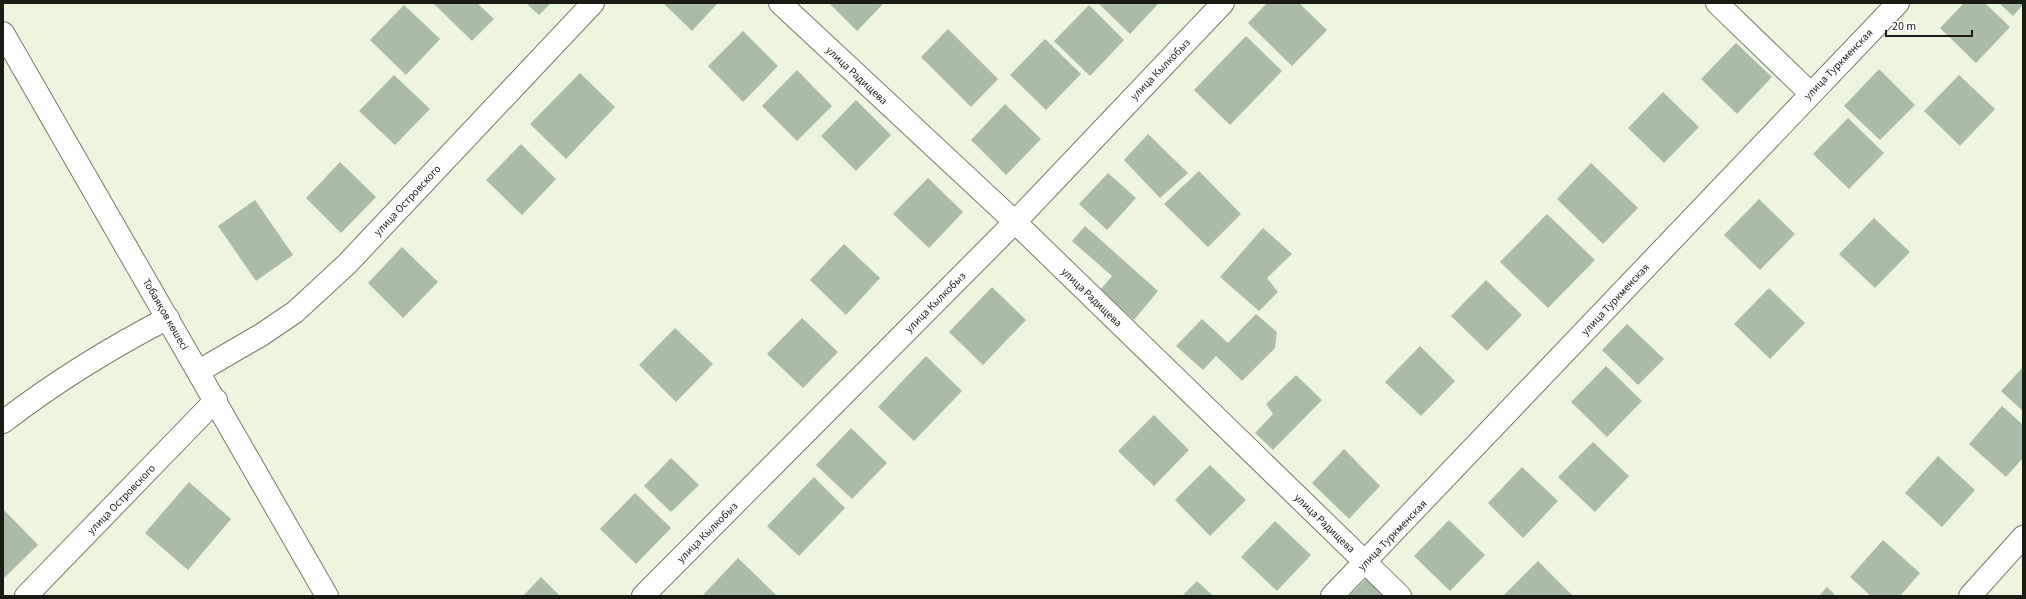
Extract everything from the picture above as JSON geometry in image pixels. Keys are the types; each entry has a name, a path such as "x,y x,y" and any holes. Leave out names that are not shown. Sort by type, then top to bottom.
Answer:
{"street":[{"name":"улица Островского","path":"199,371 261,335 301,307 347,264 593,3"},
{"name":"улица Радищева","path":"780,3 1015,222 1400,596"},
{"name":"улица Кылкобыз","path":"642,596 1015,222 1223,3"},
{"path":"1717,3 1810,93"},
{"name":"улица Туркменская","path":"1332,596 1366,562 1810,93 1898,3"},
{"name":"Тобаяқов көшесі","path":"3,34 216,400 327,596"},
{"path":"3,422 46,389 135,335 168,318"},
{"name":"улица Островского","path":"26,596 216,400"},
{"path":"1970,596 2023,537"}],"building":[{"path":"433,3 477,3 494,19 472,41"},
{"path":"526,3 551,3 539,15"},
{"path":"663,3 718,3 692,31"},
{"path":"829,3 884,3 857,31"},
{"path":"1098,3 1159,3 1130,34"},
{"path":"1267,3 1299,3 1327,30 1292,66 1248,23"},
{"path":"1964,3 1985,3 2010,27 1976,63 1940,28"},
{"path":"1999,3 2023,3 2023,5 2013,16"},
{"path":"404,5 440,39 406,75 370,40"},
{"path":"1089,5 1124,40 1090,76 1054,41"},
{"path":"948,29 998,79 971,107 921,57"},
{"path":"743,31 778,66 743,102 708,66"},
{"path":"1246,36 1282,71 1230,125 1194,90"},
{"path":"1045,39 1081,74 1046,110 1010,75"},
{"path":"1736,43 1772,77 1737,114 1701,79"},
{"path":"1879,69 1915,105 1880,140 1844,106"},
{"path":"797,70 832,106 797,141 762,106"},
{"path":"580,73 615,107 566,159 530,124"},
{"path":"394,75 430,109 395,145 359,111"},
{"path":"1959,75 1995,109 1960,146 1924,111"},
{"path":"1663,92 1699,127 1664,163 1628,128"},
{"path":"856,100 891,135 856,171 821,136"},
{"path":"1005,104 1041,139 1006,175 971,140"},
{"path":"1848,118 1884,153 1849,189 1813,154"},
{"path":"1148,134 1188,173 1160,198 1124,160"},
{"path":"521,144 556,179 522,215 486,180"},
{"path":"340,162 376,197 341,233 306,198"},
{"path":"1591,163 1638,208 1603,244 1557,199"},
{"path":"1199,171 1241,214 1208,247 1164,204"},
{"path":"1108,173 1136,198 1107,230 1079,204"},
{"path":"928,178 963,212 929,248 893,214"},
{"path":"1759,199 1795,234 1760,270 1724,235"},
{"path":"255,200 293,255 256,281 218,226"},
{"path":"1547,214 1595,260 1548,308 1500,262"},
{"path":"1874,218 1910,252 1875,288 1839,254"},
{"path":"1085,226 1158,291 1134,320 1100,290 1112,276 1072,241"},
{"path":"1263,228 1292,254 1267,278 1278,292 1259,311 1220,277"},
{"path":"844,244 880,278 846,315 810,280"},
{"path":"402,247 438,282 403,318 368,283"},
{"path":"1486,280 1522,315 1487,351 1451,316"},
{"path":"992,287 1026,320 983,365 949,332"},
{"path":"1769,288 1805,323 1770,359 1734,324"},
{"path":"1256,314 1277,332 1275,348 1242,381 1216,356 1203,370 1176,346 1202,319 1228,343"},
{"path":"802,318 838,352 803,388 767,354"},
{"path":"1627,324 1664,359 1638,385 1602,350"},
{"path":"675,328 713,364 676,402 639,365"},
{"path":"1420,346 1455,381 1421,416 1385,382"},
{"path":"926,356 962,391 914,441 878,407"},
{"path":"1606,366 1642,401 1607,437 1571,402"},
{"path":"2023,367 2023,411 2001,391"},
{"path":"1296,375 1322,400 1273,450 1255,433 1273,414 1266,404"},
{"path":"2002,406 2023,425 2023,458 2006,477 1969,444"},
{"path":"1154,415 1189,450 1154,486 1118,451"},
{"path":"851,428 887,463 852,499 816,465"},
{"path":"1593,442 1629,476 1595,512 1558,477"},
{"path":"1344,449 1380,486 1349,519 1312,483"},
{"path":"1938,456 1975,490 1942,527 1905,493"},
{"path":"671,458 699,485 671,512 644,486"},
{"path":"1210,465 1246,500 1210,536 1175,500"},
{"path":"1522,467 1558,501 1523,538 1488,503"},
{"path":"814,477 845,508 799,556 767,526"},
{"path":"189,482 231,519 188,570 145,533"},
{"path":"635,493 671,528 636,564 600,529"},
{"path":"3,509 38,545 3,579"},
{"path":"1449,520 1485,555 1450,591 1414,556"},
{"path":"1275,521 1311,555 1277,591 1241,557"},
{"path":"1883,540 1920,573 1900,596 1871,596 1850,577"},
{"path":"738,558 777,596 703,595"},
{"path":"1538,561 1573,596 1503,596"},
{"path":"1370,575 1391,596 1349,596"},
{"path":"541,577 560,596 523,596"},
{"path":"1197,581 1213,596 1182,596"},
{"path":"1827,587 1836,596 1819,596"}]}
